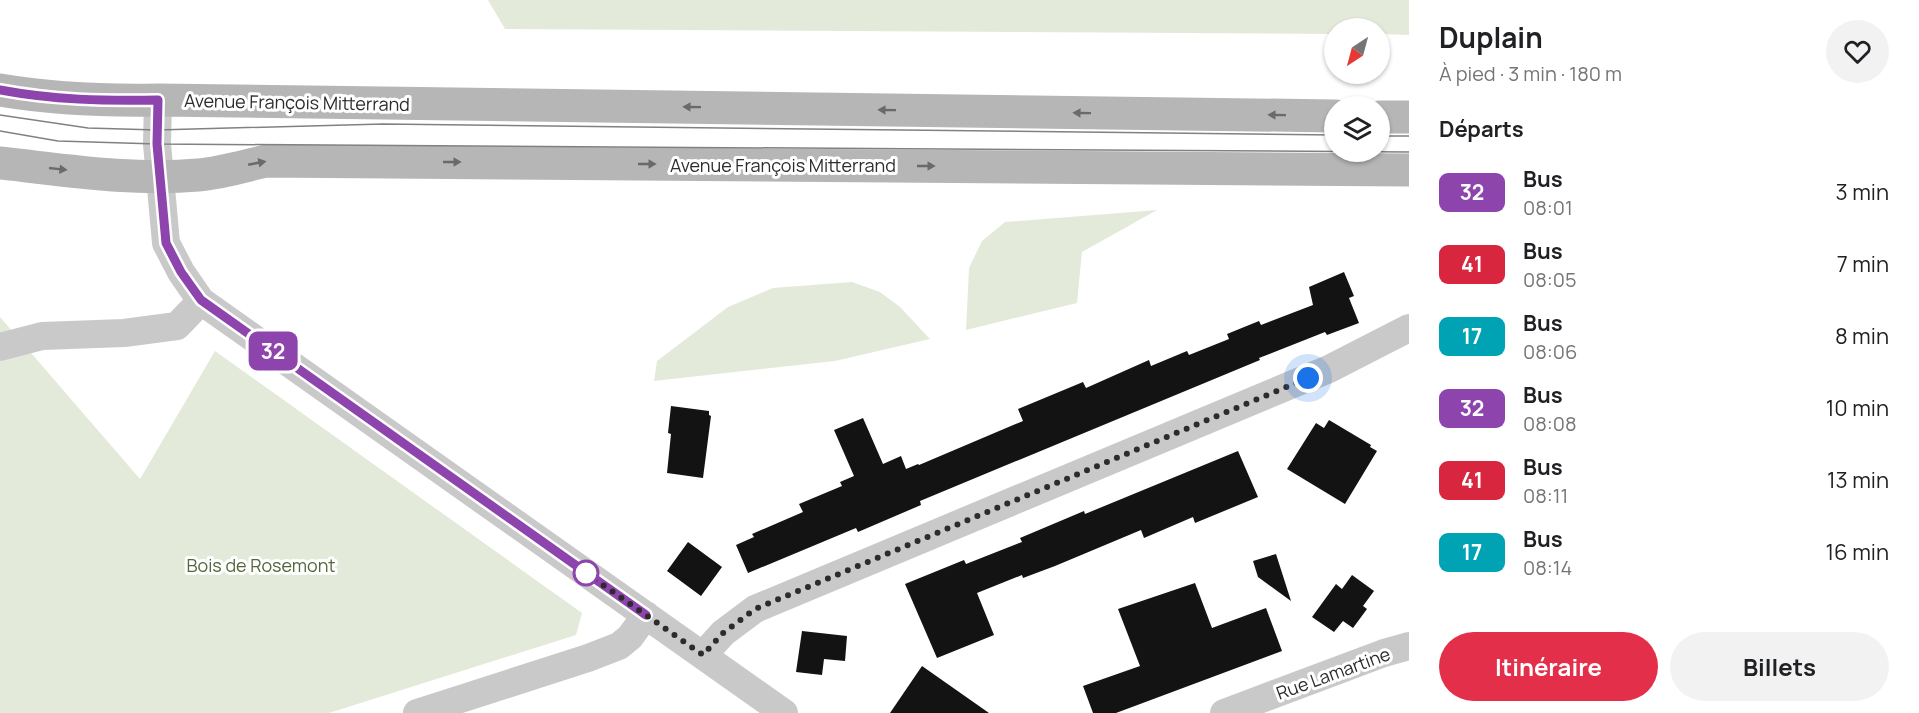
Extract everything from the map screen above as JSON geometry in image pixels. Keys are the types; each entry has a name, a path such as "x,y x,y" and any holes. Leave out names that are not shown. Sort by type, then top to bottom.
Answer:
{"main road":[{"name":"Avenue François Mitterrand","path":"0,90 92,101 1324,116"},
{"path":"1390,117 1409,117"},
{"name":"Avenue François Mitterrand","path":"0,163 100,174 159,177 200,175 266,161 1409,170"}],"street":[{"path":"158,100 157,144 166,243 181,272 201,300 784,713"},
{"path":"0,347 42,336 124,333 177,326 201,300"},
{"path":"703,655 723,633 755,609 1406,339"},
{"path":"417,713 619,646 630,637 646,615"},
{"name":"Rue Lamartine","path":"1224,713 1384,653 1409,646"}],"green space":[{"path":"488,0 1409,0 1409,35 1390,34 1390,18 1324,18 1324,34 505,29"},
{"path":"1157,210 1082,252 1077,303 966,330 969,268 982,241 1005,222"},
{"path":"852,282 880,292 900,307 930,339 835,361 654,381 657,361 728,307 773,288"},
{"name":"Bois de Rosemont","path":"0,317 140,479 215,351 582,613 576,635 329,713 0,713"}],"building":[{"path":"1344,272 1354,296 1349,298 1359,323 1327,335 1325,332 1259,358 1260,360 920,501 921,505 858,532 856,528 748,573 736,545 754,537 752,534 803,512 799,504 842,486 840,482 854,476 834,430 863,418 883,464 901,456 906,469 919,465 1023,421 1018,409 1083,382 1086,388 1149,360 1151,366 1187,351 1189,355 1229,339 1227,334 1259,321 1261,325 1313,305 1309,287"},
{"path":"671,406 709,411 711,416 703,478 667,473"},
{"path":"1329,420 1377,451 1345,504 1287,469 1316,423 1324,428"},
{"path":"1238,451 1258,497 1195,523 1193,517 1144,538 1141,530 1055,566 1023,578 1022,575 977,593 994,635 937,658 905,584 964,560 966,564 1022,542 1020,538 1084,511 1085,514"},
{"path":"688,542 722,567 701,596 667,571"},
{"path":"1276,554 1291,601 1258,577 1253,561"},
{"path":"1352,575 1374,591 1363,606 1367,609 1353,628 1343,621 1334,632 1312,617 1336,584 1342,589"},
{"path":"1195,583 1212,628 1266,608 1282,651 1116,713 1093,713 1083,686 1140,666 1118,609"},
{"path":"802,631 847,636 845,661 824,659 822,675 796,672"},
{"path":"922,666 989,713 890,713"}],"tram line":[{"path":"0,115 88,128 157,130 383,124 1324,135"},
{"path":"0,131 58,141 157,144 1409,152"},
{"path":"1390,136 1409,136"}],"bus line":[{"name":"32","path":"0,90 92,101 158,100 157,144 166,243 181,272 201,300 646,615"}],"route":[{"path":"586,573 703,655 723,633 755,609 1308,378"}]}
